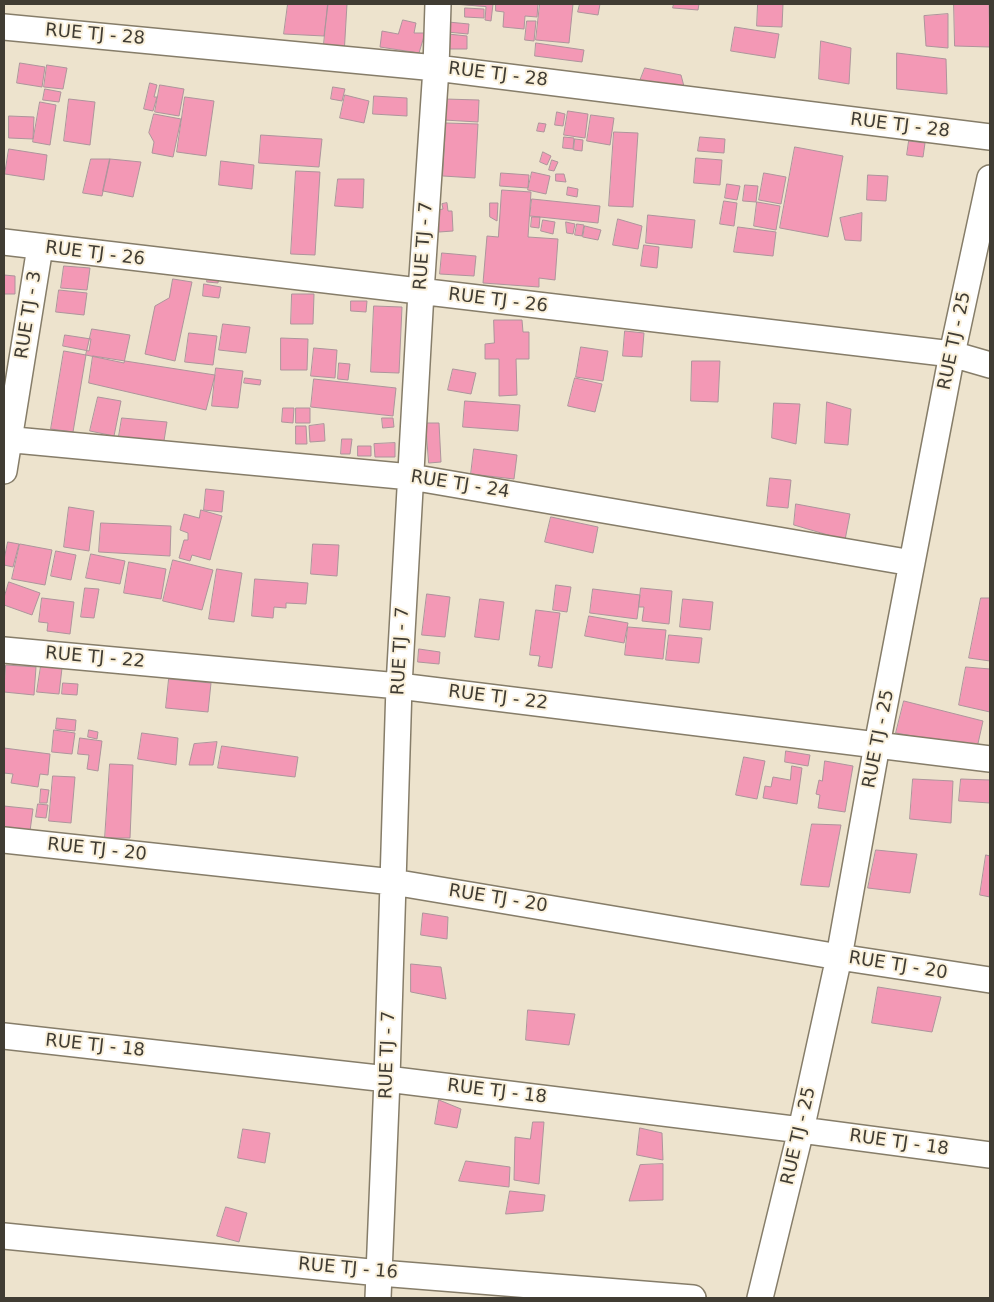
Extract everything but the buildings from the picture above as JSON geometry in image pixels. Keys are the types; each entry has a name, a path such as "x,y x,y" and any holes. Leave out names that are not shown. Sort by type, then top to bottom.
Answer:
{"street":[{"name":"RUE TJ - 7","path":"378,1298 399,686 421,292 436,68 438,4"},
{"name":"RUE TJ - 28","path":"4,26 436,68 990,137"},
{"name":"RUE TJ - 25","path":"760,1298 801,1130 838,957 952,354 990,178"},
{"name":"RUE TJ - 26","path":"4,242 952,354 990,365"},
{"name":"RUE TJ - 3","path":"4,471 6,439 40,247"},
{"name":"RUE TJ - 24","path":"6,439 411,476 912,563"},
{"name":"RUE TJ - 22","path":"4,650 399,686 990,759"},
{"name":"RUE TJ - 20","path":"4,840 393,882 838,957 990,980"},
{"name":"RUE TJ - 18","path":"4,1036 387,1078 990,1155"},
{"name":"RUE TJ - 16","path":"4,1236 380,1272 693,1298"}]}
